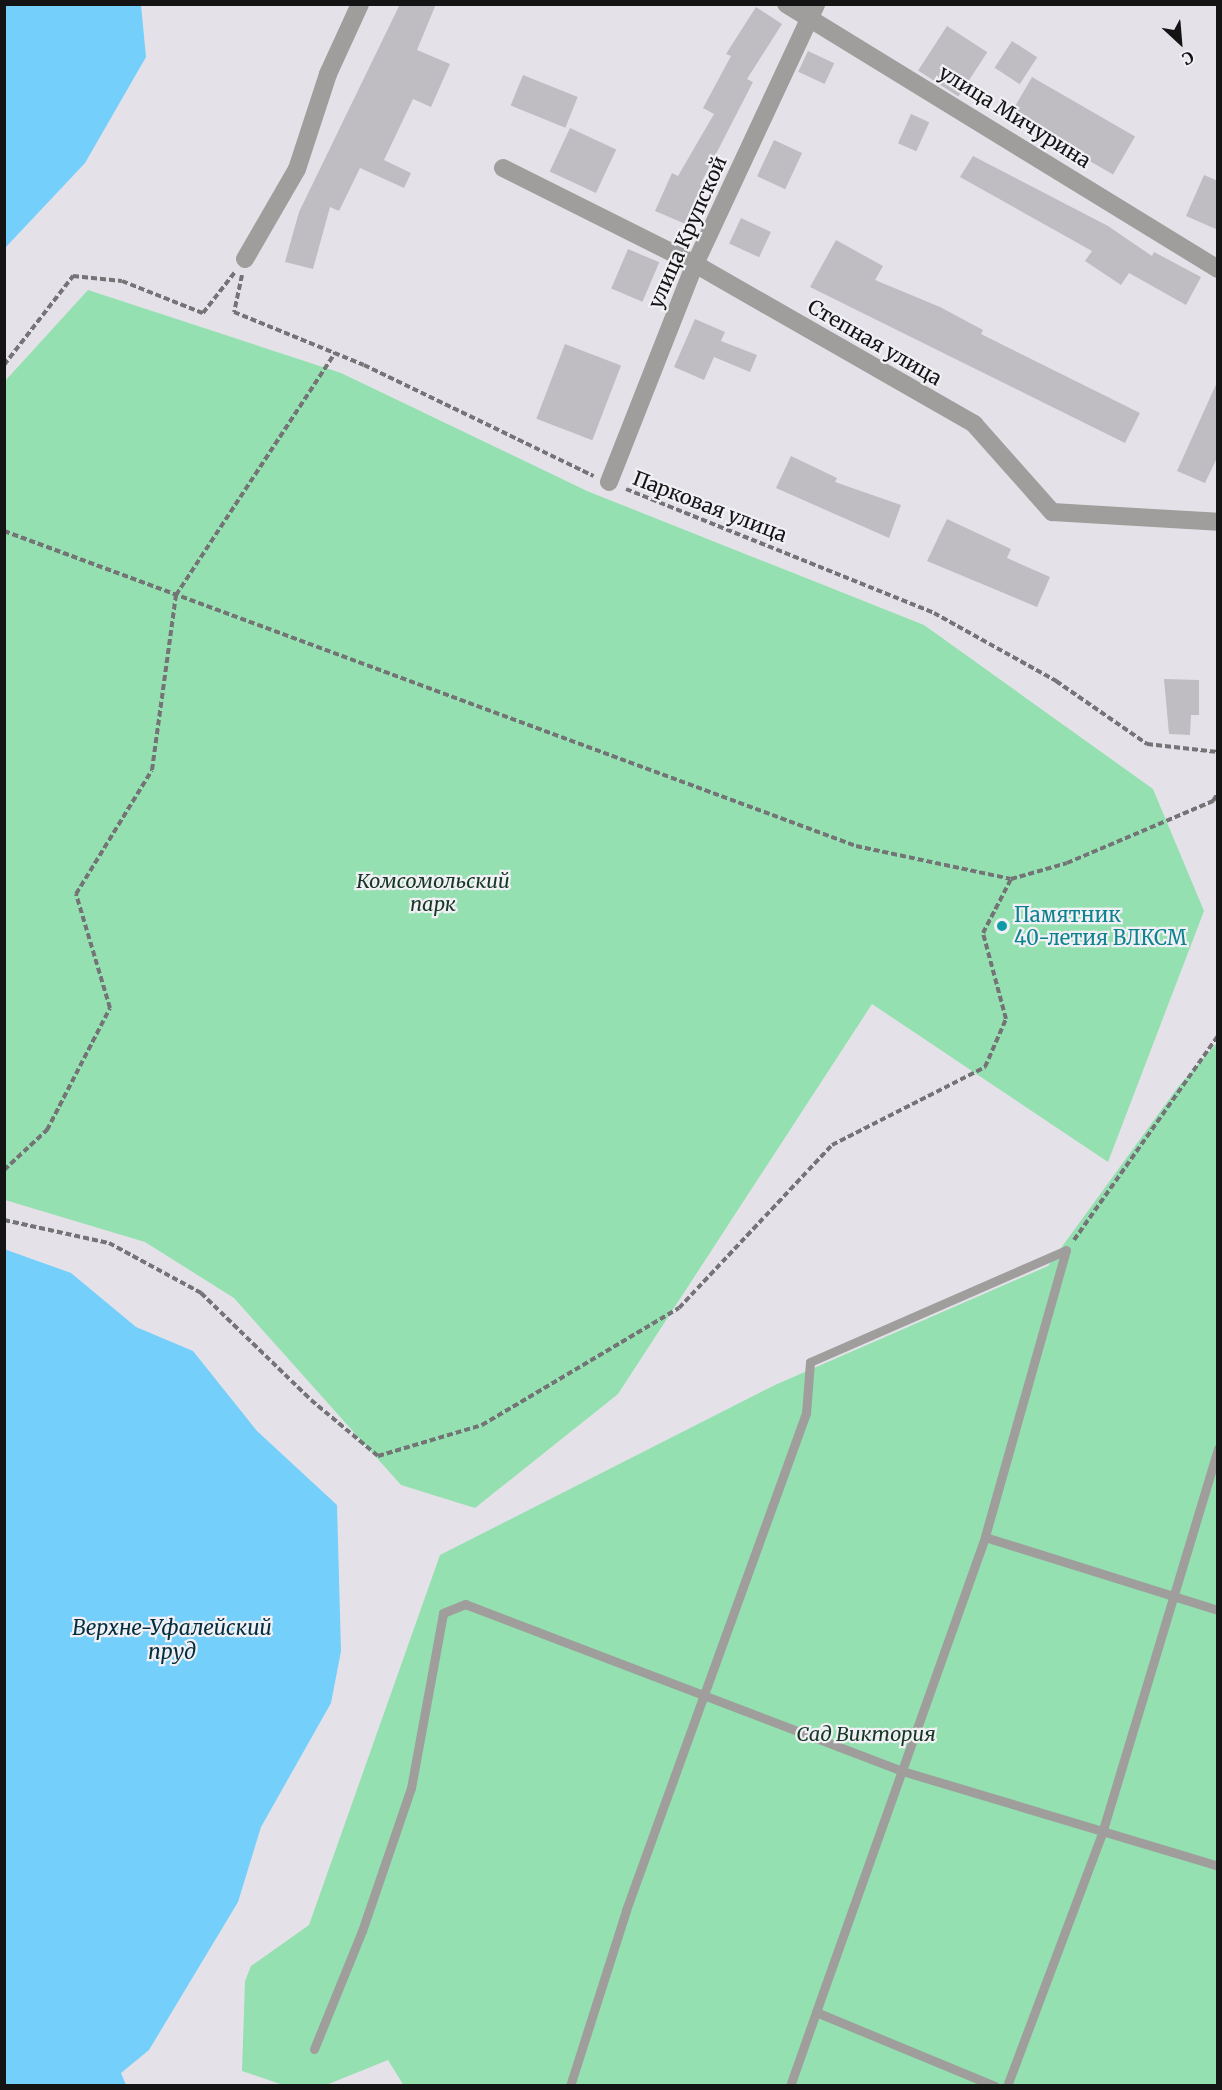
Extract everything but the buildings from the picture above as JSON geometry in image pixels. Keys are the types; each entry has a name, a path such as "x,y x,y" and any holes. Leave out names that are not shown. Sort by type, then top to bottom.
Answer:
{"street":[{"path":"245,259 297,170 328,74 360,4"},
{"name":"улица Мичурина","path":"786,4 814,10 1218,269"},
{"name":"улица Крупской","path":"609,482 694,264 814,10"},
{"name":"Степная улица","path":"503,168 694,264 974,424 1052,512 1218,522"}],"lane":[{"path":"790,2085 898,1770 985,1537 1066,1250"},
{"path":"570,2085 626,1910 707,1694 806,1413 810,1362 1066,1250"},
{"path":"1007,2085 1102,1833 1170,1596 1218,1448"},
{"path":"985,1537 1218,1610"},
{"path":"314,2049 362,1931 411,1788 443,1613 465,1604 707,1694 898,1770 1218,1866"},
{"path":"816,2012 995,2085"}],"path":[{"name":"Парковая улица","path":"245,259 234,312 335,353 609,482 934,613 1056,681 1148,744 1218,752"},
{"path":"4,364 73,276 122,282 203,313 245,259"},
{"path":"4,1170 47,1130 110,1008 76,894 152,770 176,594 335,353"},
{"path":"4,531 856,846 1011,879 1068,864 1213,801 1218,793"},
{"path":"4,1220 109,1243 201,1293 311,1400 378,1456 482,1425 679,1308 832,1144 984,1067 1006,1019 983,933 1011,879"},
{"path":"1066,1250 1218,1036"}],"green space":[{"name":"Комсомольский парк","path":"88,290 341,373 587,491 924,625 1153,789 1204,911 1108,1162 872,1004 618,1394 475,1508 401,1485 234,1298 145,1242 5,1200 5,381"},
{"name":"Сад Виктория","path":"1217,1043 1217,2085 404,2086 388,2060 326,2085 286,2086 242,2071 245,1981 251,1966 309,1925 440,1555 775,1385 1048,1266 1178,1087"}],"water":[{"path":"5,4 141,5 146,57 85,163 5,248"},
{"name":"Верхне-Уфалейский пруд","path":"4,1249 71,1273 136,1327 193,1351 257,1431 337,1505 341,1651 331,1703 261,1827 238,1902 149,2050 121,2073 126,2085 5,2085"}],"place":[{"name":"Памятник 40-летия ВЛКСМ","path":"1002,926"}]}
